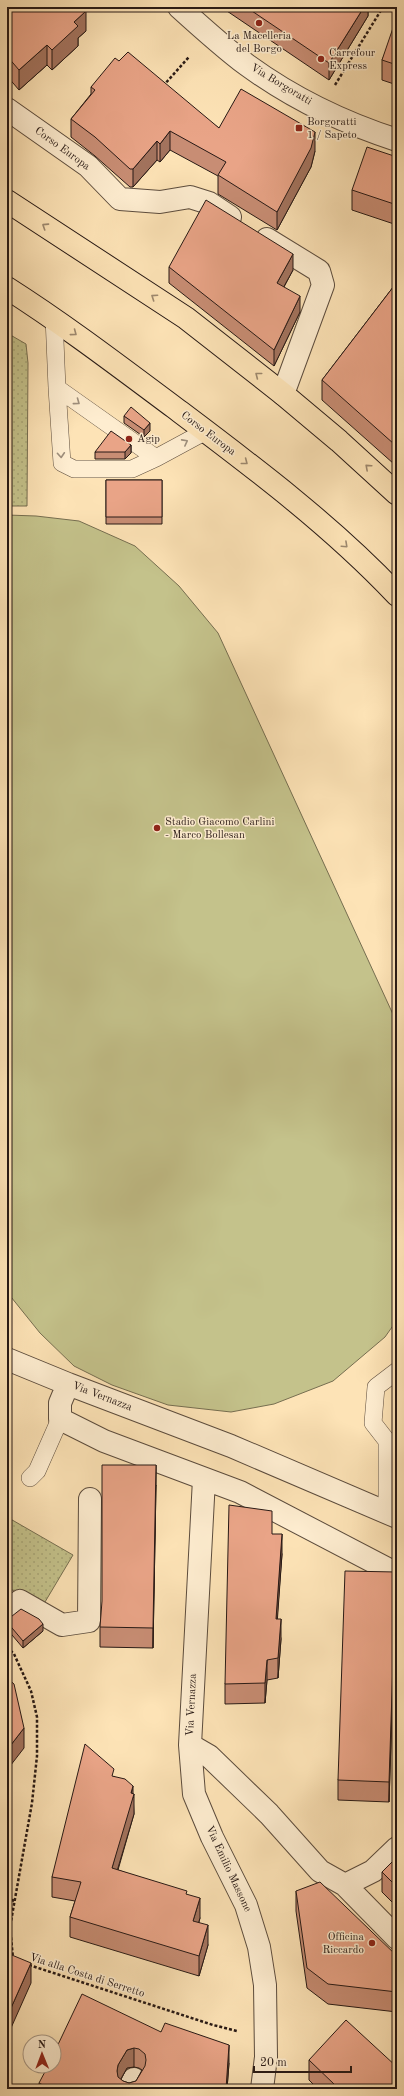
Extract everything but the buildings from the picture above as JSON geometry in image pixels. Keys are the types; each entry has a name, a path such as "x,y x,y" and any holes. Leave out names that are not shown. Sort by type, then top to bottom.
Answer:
{"main road":[{"path":"7,201 186,318 283,394 396,489"},
{"name":"Corso Europa","path":"7,288 54,318 206,431 271,482 336,537 397,595"}],"street":[{"name":"Via Borgoratti","path":"179,7 247,65 290,92 368,131 397,140"},
{"name":"Corso Europa","path":"7,109 88,166 120,199 160,202 190,197 202,201 319,271 323,285 283,394"},
{"name":"Via Vernazza","path":"7,1359 68,1384 231,1446 392,1515"},
{"path":"68,1384 60,1403 60,1419 104,1441 240,1492 397,1574"},
{"name":"Via Vernazza","path":"204,1479 190,1745 215,1762 269,1814 320,1871 345,1885 397,1938"},
{"path":"7,1612 20,1601 62,1625 90,1621 90,1499"},
{"name":"Via Emilio Massone","path":"190,1745 194,1794 212,1837 246,1905 259,1947 265,1985 266,2057 262,2089"},
{"path":"345,1885 373,1871 397,1848"}],"lane":[{"path":"54,318 62,463 74,469 132,470 206,431"},
{"path":"57,388 156,458"},
{"path":"392,1515 387,1440 373,1422 376,1387 397,1371"},
{"path":"30,1478 37,1471 60,1419"}],"path":[{"path":"333,88 384,7"},
{"path":"161,88 189,57"},
{"name":"Via alla Costa di Serretto","path":"7,1647 14,1654 31,1691 37,1717 37,1756 32,1803 10,1927 13,1960"},
{"path":"7,1898 14,1901"},
{"name":"Via alla Costa di Serretto","path":"28,1965 213,2025"}],"shaded area":[{"path":"7,333 26,344 28,363 27,506 7,506"},
{"name":"Stadio Giacomo Carlini - Marco Bollesan","path":"7,515 36,516 79,521 135,546 179,586 218,633 397,1023 397,1320 385,1337 333,1381 274,1404 231,1412 168,1405 112,1385 74,1366 40,1333 7,1292"},
{"path":"7,1517 73,1555 42,1607 7,1587"}],"place":[{"name":"La Macelleria del Borgo","path":"259,23"},
{"name":"Carrefour Express","path":"321,59"},
{"name":"Borgoratti 1 / Sapeto","path":"299,128"},
{"name":"Agip","path":"129,439"},
{"name":"Stadio Giacomo Carlini - Marco Bollesan","path":"157,828"},
{"name":"Officina Riccardo","path":"372,1943"}]}
